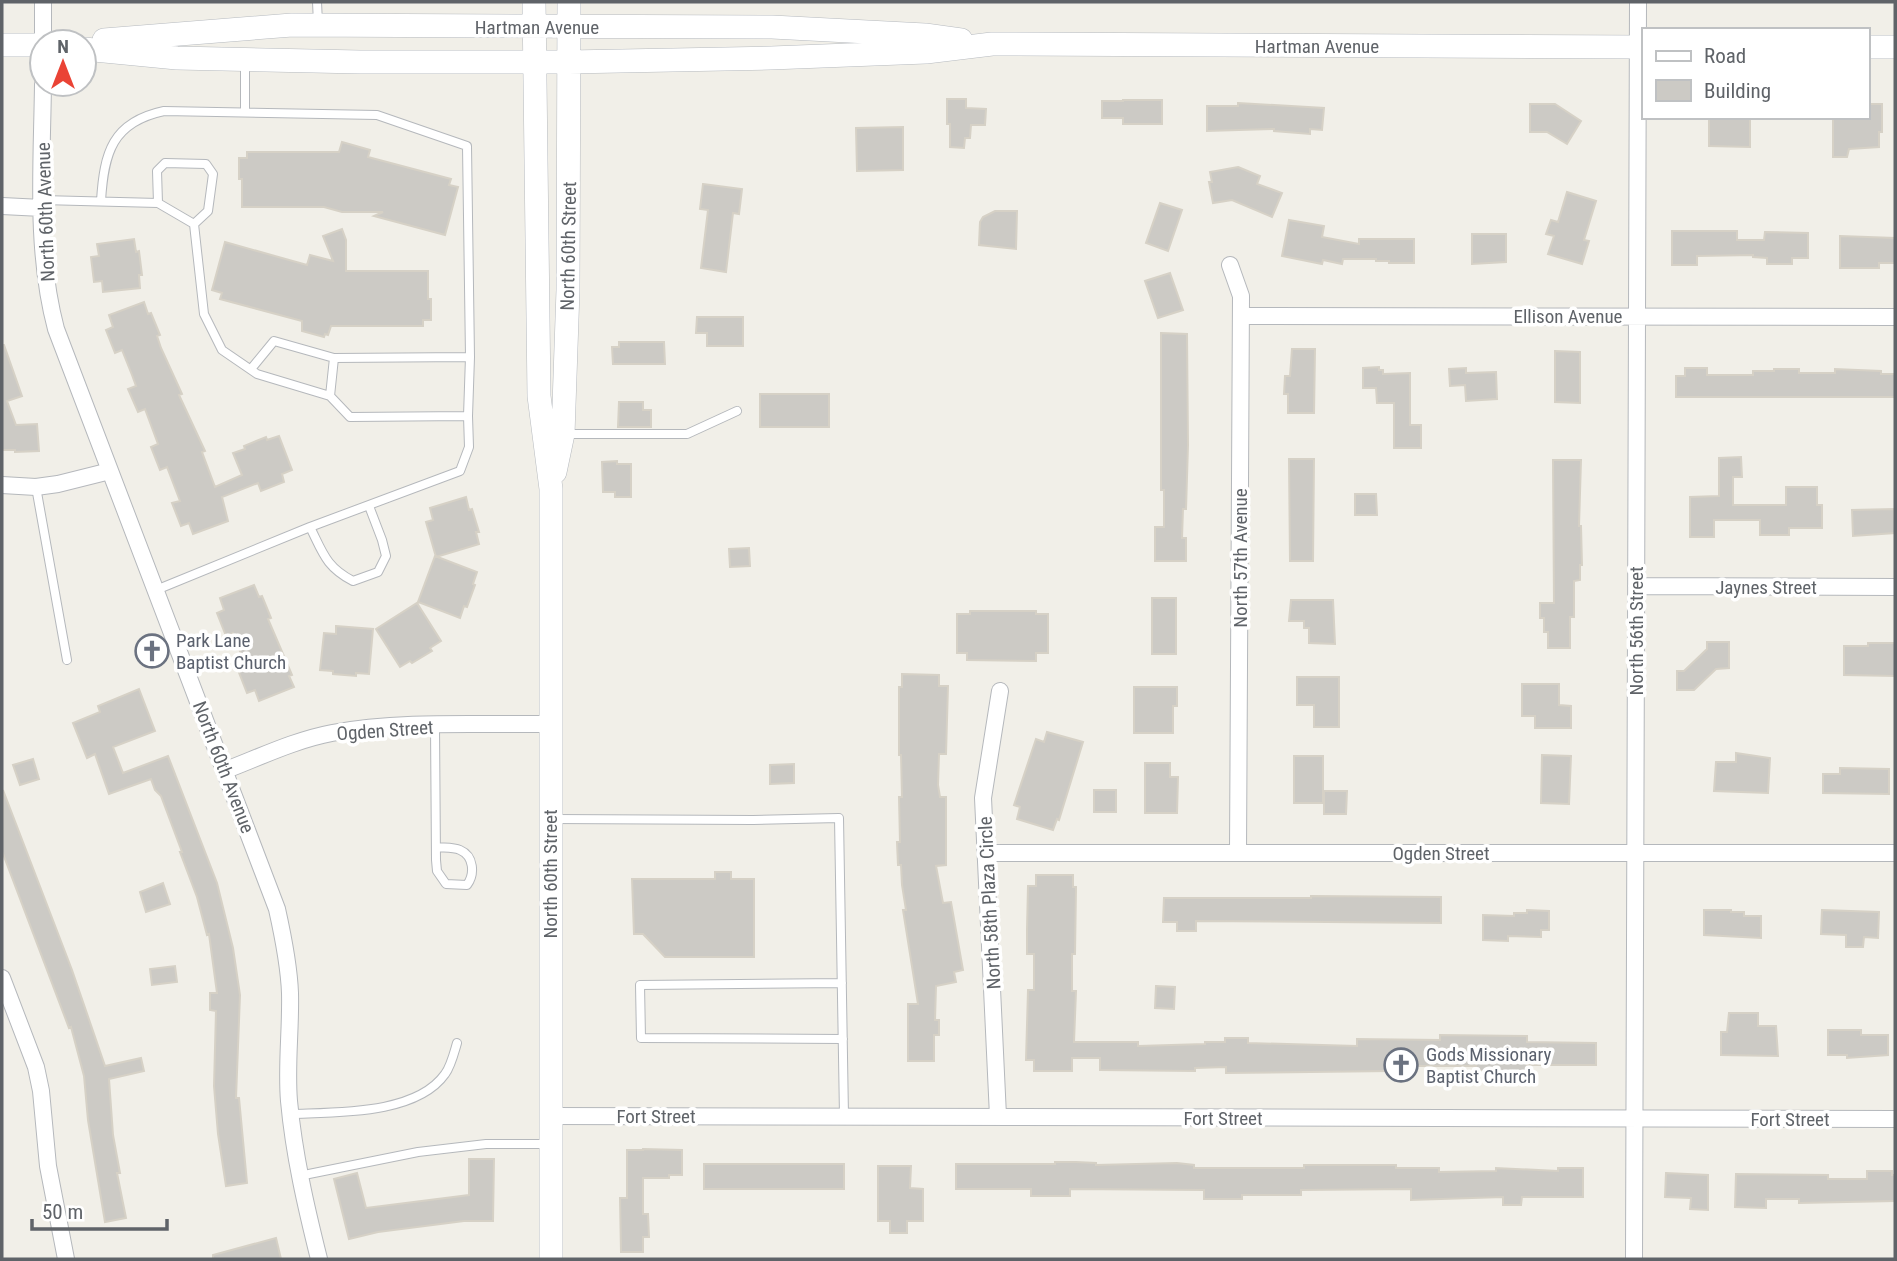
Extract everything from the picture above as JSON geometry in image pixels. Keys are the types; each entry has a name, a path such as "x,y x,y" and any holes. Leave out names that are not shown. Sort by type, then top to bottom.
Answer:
{"main road":[{"name":"North 60th Street","path":"534,2 539,396 551,489 551,1259"},
{"name":"North 60th Street","path":"551,489 563,434 568,290 569,2"},
{"name":"Hartman Avenue","path":"98,41 318,25 772,27 925,35 992,44"},
{"path":"2,45 28,44"},
{"name":"Hartman Avenue","path":"98,50 177,58 360,62 569,62 926,52 992,44 1641,47"},
{"path":"1869,47 1895,47"}],"street":[{"path":"43,2 43,28"},
{"name":"North 56th Street","path":"1634,1259 1637,316 1641,47 1638,2"},
{"name":"North 60th Avenue","path":"43,98 42,204 45,278 50,306 56,329 268,882 284,941 290,994 290,1114 299,1175 319,1259"},
{"path":"2,206 42,204"},
{"name":"North 57th Avenue","path":"1230,265 1241,296 1238,852"},
{"name":"Ellison Avenue","path":"1241,316 1895,317"},
{"path":"2,485 58,484 110,471"},
{"name":"Jaynes Street","path":"1636,586 1895,587"},
{"name":"North 58th Plaza Circle","path":"998,1116 983,798 1000,691"},
{"name":"Ogden Street","path":"226,771 300,741 353,729 551,724"},
{"name":"Ogden Street","path":"987,853 1895,853"},
{"path":"2,978 36,1067 48,1166 66,1259"},
{"name":"Fort Street","path":"550,1116 1895,1119"}],"lane":[{"path":"317,2 318,25"},
{"path":"245,58 245,113"},
{"path":"101,201 102,180 109,150 116,138 131,122 164,111 377,116 467,146 469,447 460,471 310,527 156,590"},
{"path":"158,203 157,171 165,163 206,164 213,174 208,211 194,224"},
{"path":"42,204 101,201 158,203 194,224"},
{"path":"194,224 204,314 222,350 257,374 330,396 350,417 468,416"},
{"path":"251,369 274,341 334,358 470,357"},
{"path":"330,396 334,358"},
{"path":"563,434 687,434 737,411"},
{"path":"36,486 67,660"},
{"path":"310,527 326,559 336,572 353,581 378,572 386,556 369,506"},
{"path":"435,726 436,847 437,871 446,884 467,885 472,870 471,862 465,853 458,849 436,847"},
{"path":"550,819 839,818 844,1116"},
{"path":"842,984 640,985 640,1038 843,1039"},
{"path":"290,1114 368,1109 421,1095 445,1074 457,1043"},
{"path":"299,1175 418,1152 486,1144 550,1144"}],"building":[{"path":"947,99 966,99 966,108 986,109 985,125 971,125 970,138 965,138 964,148 950,147"},
{"path":"1162,100 1162,124 1123,124 1123,118 1102,118 1102,101"},
{"path":"1238,103 1324,108 1322,130 1310,129 1310,134 1274,129 1207,131 1207,106 1238,106"},
{"path":"1530,104 1555,104 1581,121 1567,144 1547,132 1530,132"},
{"path":"1869,104 1882,104 1879,147 1849,149 1847,157 1833,157 1833,119 1869,119"},
{"path":"1709,119 1750,119 1750,147 1709,146"},
{"path":"903,127 903,170 857,171 856,128"},
{"path":"342,142 370,150 368,157 451,179 449,185 458,187 445,235 374,216 383,212 342,212 324,207 242,207 239,158 247,158 247,152 339,152"},
{"path":"1238,167 1260,176 1257,184 1282,193 1272,217 1232,200 1213,203 1210,172"},
{"path":"703,184 742,189 739,214 733,213 726,272 701,268 708,210 700,209"},
{"path":"1567,192 1596,201 1584,240 1589,241 1582,264 1548,254 1554,236 1546,234 1551,220 1558,222"},
{"path":"1160,203 1182,210 1168,251 1146,243"},
{"path":"995,211 1017,211 1016,249 979,245 980,222 983,217"},
{"path":"1289,220 1324,226 1322,237 1359,244 1359,239 1414,239 1414,263 1343,259 1342,264 1323,260 1322,264 1282,256"},
{"path":"342,229 346,240 346,271 428,271 431,320 423,320 423,326 331,326 328,335 325,334 324,337 302,331 302,321 220,299 222,293 212,290 225,242 307,265 310,255 333,261 323,236"},
{"path":"1672,231 1737,231 1737,240 1764,240 1765,232 1808,233 1808,258 1792,258 1792,264 1767,264 1767,258 1753,255 1697,256 1697,265 1672,265"},
{"path":"1472,234 1506,234 1506,262 1472,264"},
{"path":"1840,236 1895,238 1895,263 1879,263 1879,268 1840,268"},
{"path":"134,239 136,252 139,251 142,275 139,275 140,288 103,292 102,281 94,282 91,257 99,256 97,244"},
{"path":"1170,273 1183,310 1158,318 1145,281"},
{"path":"144,302 160,335 157,336 161,348 182,394 179,395 205,451 202,452 215,487 242,475 233,453 266,437 267,440 279,436 292,470 282,474 284,482 261,491 258,483 222,497 228,521 193,534 189,523 181,526 172,503 180,501 167,467 160,470 151,447 158,444 145,409 138,412 128,389 136,386 132,375 122,350 115,353 106,330 113,327 109,315"},
{"path":"697,317 743,317 743,346 707,346 707,333 696,333"},
{"path":"1161,333 1187,334 1188,445 1186,509 1183,509 1182,538 1186,538 1186,561 1155,561 1155,527 1164,527 1164,490 1161,490"},
{"path":"619,342 664,342 665,364 613,364 612,347 619,347"},
{"path":"2,345 22,396 7,401 16,425 37,424 39,451 2,450"},
{"path":"1292,349 1315,349 1314,413 1288,413 1288,394 1284,394 1285,376 1290,376"},
{"path":"1555,351 1580,352 1580,403 1555,402"},
{"path":"1379,367 1383,374 1410,373 1410,425 1421,425 1421,448 1394,448 1394,403 1377,403 1376,388 1363,388 1363,368"},
{"path":"1466,368 1466,373 1496,372 1497,399 1466,401 1465,385 1450,386 1449,369"},
{"path":"1685,368 1707,368 1707,375 1753,375 1753,371 1774,369 1799,369 1799,373 1835,373 1835,369 1881,371 1881,374 1895,374 1895,397 1676,397 1676,376 1685,376"},
{"path":"760,394 829,394 829,427 760,427"},
{"path":"619,402 643,402 643,410 651,410 651,427 618,427"},
{"path":"1741,457 1742,477 1733,477 1733,505 1786,505 1786,487 1817,487 1817,505 1822,505 1822,528 1789,528 1789,535 1760,535 1760,520 1714,520 1714,537 1690,537 1690,497 1719,496 1719,458"},
{"path":"1289,459 1314,459 1313,561 1290,561"},
{"path":"1553,460 1581,460 1579,526 1582,565 1580,580 1574,581 1574,617 1570,617 1570,648 1548,648 1548,632 1544,632 1544,618 1540,618 1540,603 1554,603"},
{"path":"617,461 617,464 631,464 631,497 615,497 615,492 603,492 602,462"},
{"path":"1355,494 1376,494 1377,515 1355,515"},
{"path":"466,497 479,532 476,532 479,544 436,557 426,522 433,520 430,508"},
{"path":"1894,509 1895,533 1853,536 1852,510"},
{"path":"749,548 750,566 730,567 729,549"},
{"path":"435,556 477,572 467,607 464,606 460,618 418,602"},
{"path":"254,585 271,618 268,619 292,675 289,676 294,687 259,701 255,690 247,693 238,670 246,667 233,633 226,636 217,613 224,610 220,598"},
{"path":"1152,598 1176,598 1176,654 1152,654"},
{"path":"1291,600 1333,600 1335,644 1309,643 1309,628 1304,628 1304,621 1289,621"},
{"path":"417,603 441,641 430,648 432,651 400,667 376,629"},
{"path":"970,611 1036,611 1036,614 1048,614 1048,653 1036,653 1036,661 967,660 967,653 957,653 957,614 970,614"},
{"path":"336,626 373,629 369,674 356,673 356,676 320,670 324,633 336,634"},
{"path":"1707,642 1729,642 1729,668 1716,669 1694,690 1677,690 1677,671 1684,671 1707,649"},
{"path":"1868,643 1895,643 1895,676 1844,675 1844,646 1868,646"},
{"path":"902,674 939,675 939,686 948,686 946,754 939,754 938,785 940,797 946,797 946,865 936,866 943,903 951,902 963,970 954,972 956,982 936,986 935,1020 939,1020 939,1035 934,1035 934,1061 908,1061 908,1004 918,1004 903,910 906,910 901,865 898,865 899,797 902,797 899,687 902,687"},
{"path":"1297,677 1339,677 1339,727 1314,727 1314,705 1297,705"},
{"path":"1522,684 1559,684 1559,705 1571,706 1571,728 1535,728 1535,716 1522,716"},
{"path":"1134,687 1177,687 1177,706 1173,706 1173,733 1134,733"},
{"path":"139,689 155,731 113,747 123,773 168,756 217,883 233,948 240,995 236,1098 239,1098 247,1183 226,1186 214,1086 216,1011 210,1010 210,993 217,993 209,934 207,935 197,897 161,796 155,790 151,779 109,794 95,754 87,758 73,723 100,712 98,706"},
{"path":"1047,732 1083,742 1059,820 1057,819 1053,830 1017,819 1020,807 1014,805 1036,739 1044,742"},
{"path":"1736,753 1770,758 1768,793 1714,791 1716,762 1736,762"},
{"path":"1542,755 1571,756 1569,804 1541,803"},
{"path":"1294,756 1323,756 1323,803 1294,803"},
{"path":"33,759 39,779 20,785 13,765"},
{"path":"1145,763 1170,763 1170,777 1178,777 1177,813 1145,813"},
{"path":"794,764 794,783 770,784 770,765"},
{"path":"1840,768 1889,769 1889,794 1823,793 1823,774 1840,774"},
{"path":"3,790 72,970 105,1066 141,1058 144,1071 109,1079 113,1135 120,1173 117,1173 126,1218 105,1222 88,1120 84,1076 71,1027 69,1028 2,851"},
{"path":"1094,790 1116,790 1116,812 1094,812"},
{"path":"1324,791 1347,791 1346,814 1324,814"},
{"path":"715,872 731,872 731,879 754,879 754,957 665,957 643,934 634,934 632,879 715,879"},
{"path":"1036,875 1073,875 1073,887 1076,887 1075,954 1072,954 1072,991 1076,991 1074,1042 1138,1042 1138,1046 1205,1044 1225,1042 1225,1038 1248,1038 1248,1043 1357,1046 1357,1039 1440,1040 1440,1035 1527,1036 1527,1042 1596,1043 1596,1065 1527,1065 1527,1071 1476,1071 1476,1066 1391,1066 1391,1071 1226,1073 1226,1067 1195,1068 1195,1071 1100,1070 1100,1058 1072,1058 1072,1071 1034,1071 1034,1060 1026,1060 1028,990 1034,990 1034,954 1027,954 1027,930 1028,886 1036,886"},
{"path":"163,883 170,904 146,912 140,892"},
{"path":"1441,897 1441,923 1196,921 1196,931 1177,931 1177,922 1163,922 1164,898"},
{"path":"1527,910 1549,911 1549,930 1541,930 1541,937 1508,936 1508,941 1483,940 1483,915 1514,916 1514,913 1527,913"},
{"path":"1704,910 1731,910 1744,912 1744,916 1761,916 1761,938 1704,935"},
{"path":"1822,910 1879,912 1878,938 1864,937 1863,947 1846,947 1846,935 1821,934"},
{"path":"175,966 177,982 152,985 150,969"},
{"path":"1156,986 1175,987 1174,1009 1155,1008"},
{"path":"1729,1013 1758,1013 1758,1026 1776,1026 1778,1056 1721,1055 1721,1032 1727,1032"},
{"path":"1828,1030 1861,1030 1861,1035 1888,1035 1888,1055 1847,1058 1847,1055 1828,1055"},
{"path":"627,1150 682,1150 682,1175 643,1178 643,1214 648,1214 649,1237 643,1237 643,1252 621,1252 620,1198 627,1198"},
{"path":"469,1159 494,1159 493,1221 464,1221 378,1232 349,1239 334,1179 357,1173 366,1208 469,1195"},
{"path":"1055,1162 1096,1165 1177,1163 1194,1165 1194,1168 1396,1165 1396,1168 1439,1168 1439,1172 1496,1171 1496,1168 1558,1171 1558,1168 1583,1168 1583,1197 1522,1197 1521,1205 1503,1205 1503,1197 1411,1200 1411,1189 1301,1190 1301,1195 1242,1195 1242,1199 1204,1199 1204,1190 1070,1189 1070,1196 1031,1196 1031,1189 956,1189 956,1164"},
{"path":"704,1164 844,1164 844,1189 704,1189"},
{"path":"878,1166 911,1166 910,1188 923,1189 923,1221 907,1221 907,1233 890,1233 890,1221 878,1221"},
{"path":"1867,1171 1892,1171 1892,1175 1895,1175 1895,1201 1799,1203 1799,1199 1766,1199 1766,1208 1735,1207 1736,1174 1828,1175 1828,1179 1867,1179"},
{"path":"1666,1173 1708,1175 1708,1210 1690,1209 1691,1198 1665,1197"},
{"path":"276,1238 281,1259 213,1259 213,1255"}],"place":[{"name":"Park Lane Baptist Church","path":"152,651"},
{"name":"Gods Missionary Baptist Church","path":"1401,1065"}]}
